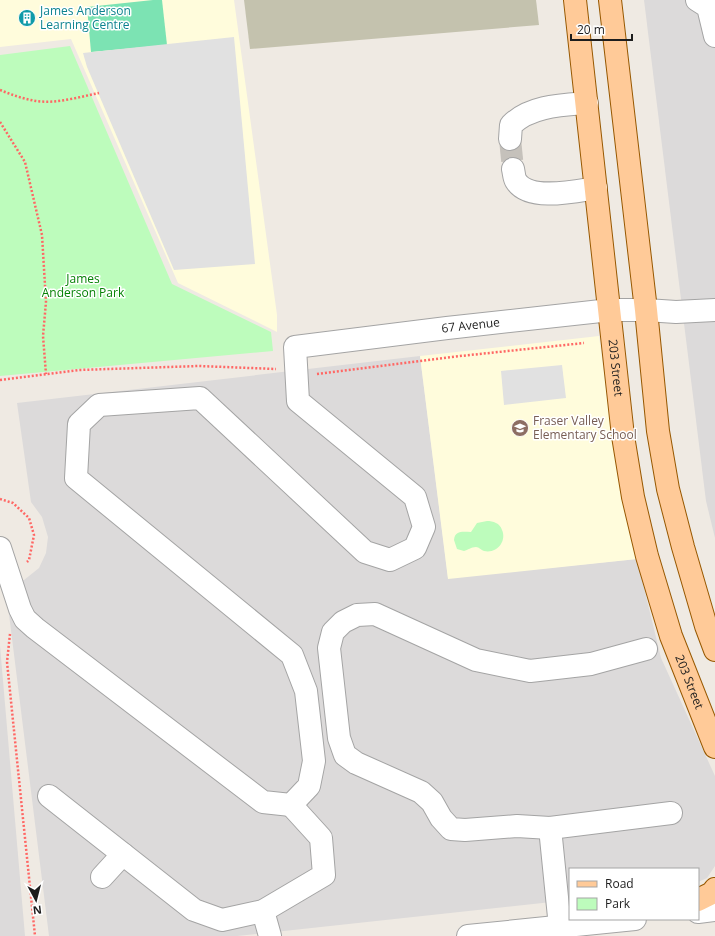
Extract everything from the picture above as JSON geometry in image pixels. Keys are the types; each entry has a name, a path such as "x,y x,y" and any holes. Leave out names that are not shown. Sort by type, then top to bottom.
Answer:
{"main road":[{"name":"203 Street","path":"575,0 623,436 633,497 647,556 672,636 715,747"},
{"path":"610,0 646,310 658,431 668,489 683,547 706,626 715,650"},
{"path":"699,899 715,889"}],"street":[{"path":"697,0 708,7 715,36"},
{"path":"510,139 511,125 518,118 544,108 587,103"},
{"path":"513,169 516,181 526,190 539,194 596,188"},
{"name":"67 Avenue","path":"291,805 309,786 314,761 306,691 292,655 76,478 79,424 100,405 200,398 365,552 390,560 415,548 424,527 415,497 298,402 295,347 610,310 676,312 715,310"},
{"path":"0,548 20,609 25,619 263,802 291,805 321,838 324,874 263,911 222,920 194,910 49,796"},
{"path":"646,649 591,664 530,671 476,660 375,614 357,615 343,622 333,632 329,648 339,738 345,755 356,763 421,792 432,802 441,818 451,829 465,830 517,826 550,828 671,813"},
{"path":"550,828 560,927"},
{"path":"102,877 123,854"},
{"path":"699,912 715,910"},
{"path":"263,911 270,936"},
{"path":"468,936 508,934 626,920"}],"path":[{"path":"0,90 38,101 53,101 99,93"},
{"path":"0,122 25,162 42,235 46,302 43,336 46,374"},
{"path":"0,499 13,503 29,518 34,535 29,560 14,572 8,573"},
{"path":"10,630 7,662 35,936"}],"shaded area":[{"path":"0,0 234,0 277,315 277,332 178,283 71,39 0,47"},
{"path":"244,0 536,0 539,25 250,49"},
{"path":"644,0 715,0 715,538 706,501"},
{"path":"234,37 255,264 174,270 87,67 83,53"},
{"name":"Fraser Valley Elementary School","path":"599,336 617,473 637,559 448,579 420,356"},
{"path":"420,356 448,578 637,559 661,658 715,776 715,866 707,878 699,882 699,868 569,868 569,900 237,936 49,936 5,582 24,580 39,568 46,553 48,537 42,517 31,502 17,403"},
{"path":"562,365 566,398 504,405 501,371"},
{"path":"0,646 25,936 0,936"}],"green space":[{"path":"162,0 167,45 91,52 87,7"},
{"name":"James Anderson Park","path":"70,46 172,284 271,332 273,351 0,376 0,55"},
{"path":"487,521 496,523 502,530 502,542 497,549 493,551 484,551 478,547 473,547 464,551 457,549 454,540 458,533 471,532 477,523"}],"tunnel":[{"path":"510,139 513,169"}],"place":[{"name":"James Anderson Learning Centre","path":"27,18"},
{"name":"Fraser Valley Elementary School","path":"520,428"}]}
